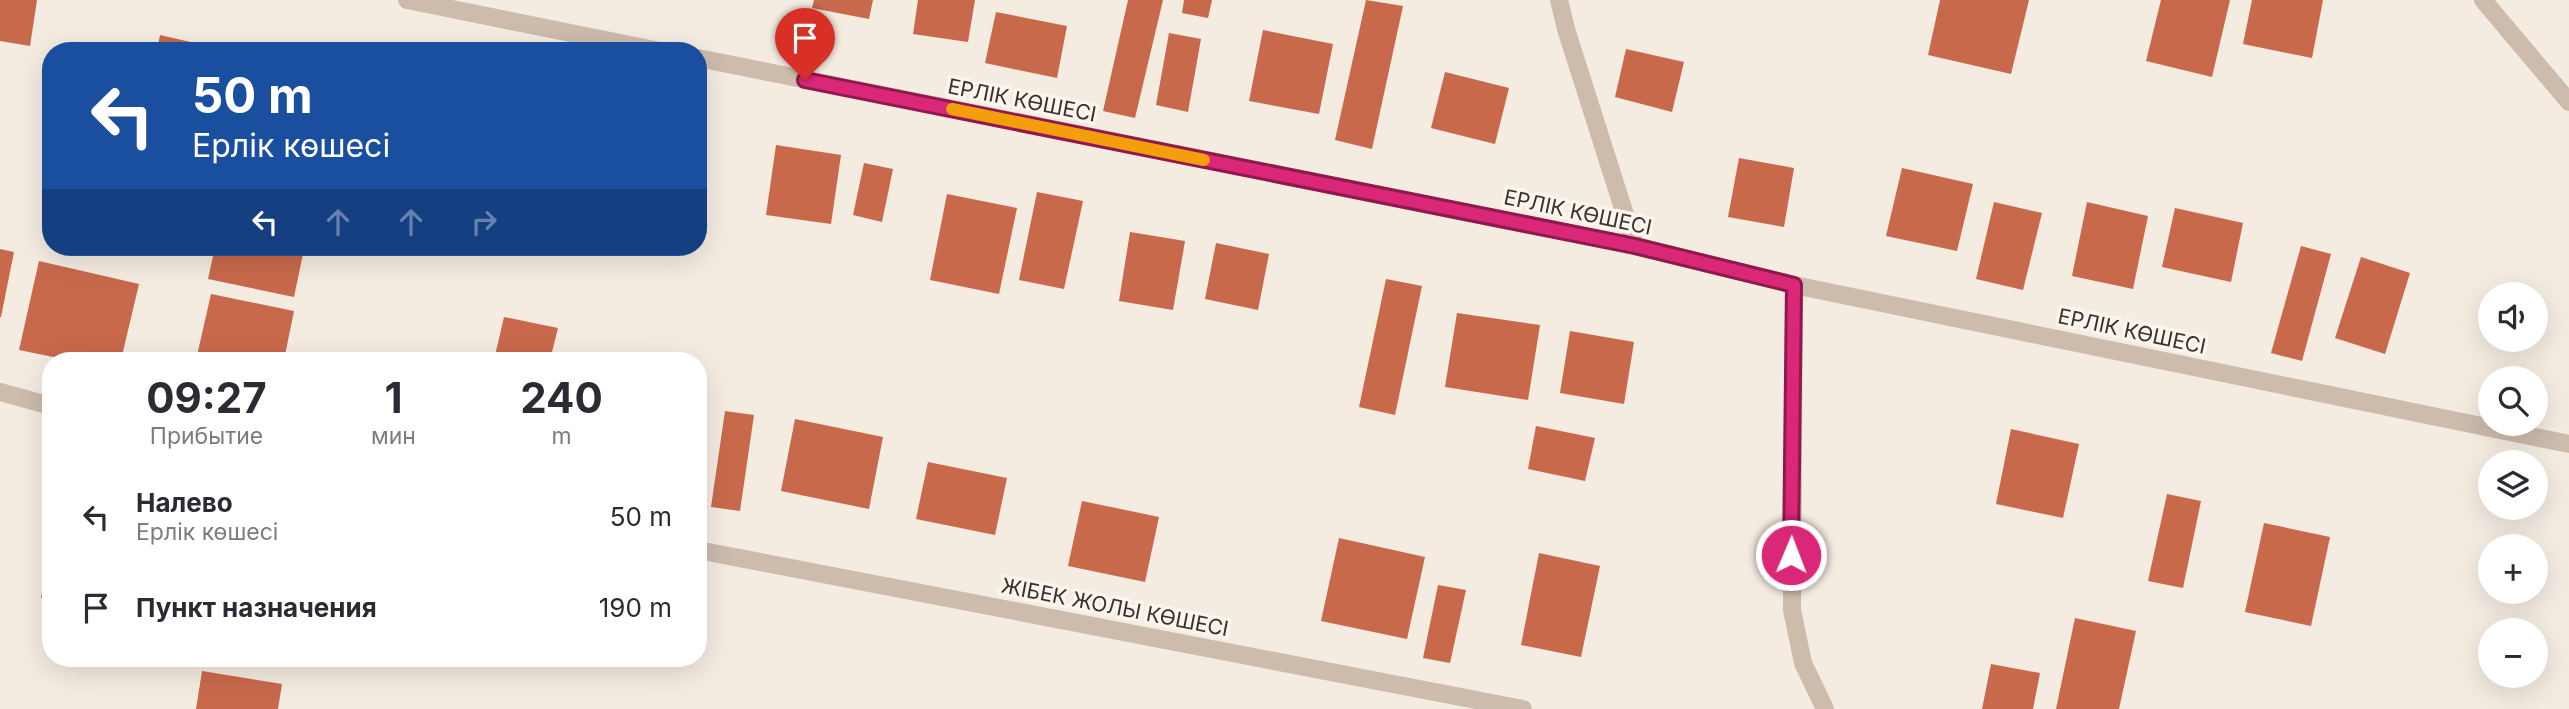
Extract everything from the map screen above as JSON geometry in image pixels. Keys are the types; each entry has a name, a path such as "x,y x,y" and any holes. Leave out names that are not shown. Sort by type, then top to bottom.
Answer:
{"street":[{"path":"407,0 615,42"},
{"path":"1559,0 1635,246"},
{"path":"2483,0 2569,102"},
{"name":"ЕРЛІК КӨШЕСІ","path":"707,60 1635,246 1794,285 2569,444"},
{"path":"1794,285 1792,610 1803,663 1825,709"},
{"path":"0,392 42,404"},
{"name":"ЖІБЕК ЖОЛЫ КӨШЕСІ","path":"707,552 1523,709"}],"building":[{"path":"0,0 37,0 30,46 0,41"},
{"path":"814,0 873,0 869,19 812,8"},
{"path":"918,0 975,0 968,42 913,34"},
{"path":"1128,0 1163,0 1135,118 1103,111"},
{"path":"1184,0 1212,0 1208,18 1182,13"},
{"path":"1366,0 1403,6 1372,149 1335,140"},
{"path":"1940,0 2029,0 2011,74 1928,55"},
{"path":"2161,0 2230,0 2212,77 2146,61"},
{"path":"2252,0 2323,0 2312,58 2243,44"},
{"path":"996,12 1067,26 1057,78 985,63"},
{"path":"1263,30 1333,44 1319,114 1249,101"},
{"path":"1169,33 1201,39 1188,112 1156,105"},
{"path":"160,35 191,42 159,42"},
{"path":"1626,49 1684,62 1672,112 1615,97"},
{"path":"1445,72 1509,88 1495,144 1431,128"},
{"path":"776,145 841,155 831,224 766,215"},
{"path":"1739,158 1794,168 1784,227 1728,217"},
{"path":"864,163 893,169 882,222 853,215"},
{"path":"1902,168 1973,184 1957,251 1886,236"},
{"path":"1037,192 1083,201 1064,289 1019,280"},
{"path":"947,194 1017,208 999,294 930,280"},
{"path":"1994,202 2042,213 2023,290 1976,279"},
{"path":"2087,202 2148,216 2133,289 2072,276"},
{"path":"2175,208 2243,223 2231,282 2162,267"},
{"path":"1130,232 1185,241 1173,310 1119,301"},
{"path":"1216,243 1269,254 1258,310 1205,299"},
{"path":"2301,246 2331,254 2302,361 2271,353"},
{"path":"0,249 14,252 1,317 0,317"},
{"path":"213,256 303,256 294,297 208,279"},
{"path":"2361,257 2410,273 2385,354 2335,338"},
{"path":"39,261 139,284 123,352 42,352 42,355 19,350"},
{"path":"1386,279 1422,286 1395,415 1359,407"},
{"path":"211,294 294,311 286,352 198,352"},
{"path":"1457,313 1540,325 1528,400 1445,387"},
{"path":"504,317 558,328 552,352 496,352"},
{"path":"1570,331 1634,342 1624,404 1560,393"},
{"path":"725,411 754,415 740,511 711,507"},
{"path":"795,419 883,437 869,509 781,491"},
{"path":"1536,426 1595,438 1585,481 1528,469"},
{"path":"2011,429 2079,444 2063,518 1996,504"},
{"path":"928,462 1007,478 995,535 916,519"},
{"path":"2167,494 2201,501 2183,588 2148,581"},
{"path":"1082,501 1159,517 1145,582 1068,566"},
{"path":"2264,523 2330,537 2311,626 2245,612"},
{"path":"1339,538 1425,557 1407,639 1321,621"},
{"path":"1539,553 1600,566 1581,657 1521,645"},
{"path":"1438,585 1466,590 1450,663 1423,658"},
{"path":"2075,618 2136,631 2119,709 2056,709"},
{"path":"1991,664 2040,673 2033,709 1982,709"},
{"path":"202,671 282,684 278,709 196,709"}],"slow traffic":[{"path":"952,109 1204,160"}],"route":[{"path":"805,80 1635,246 1794,285 1791,555"}]}
